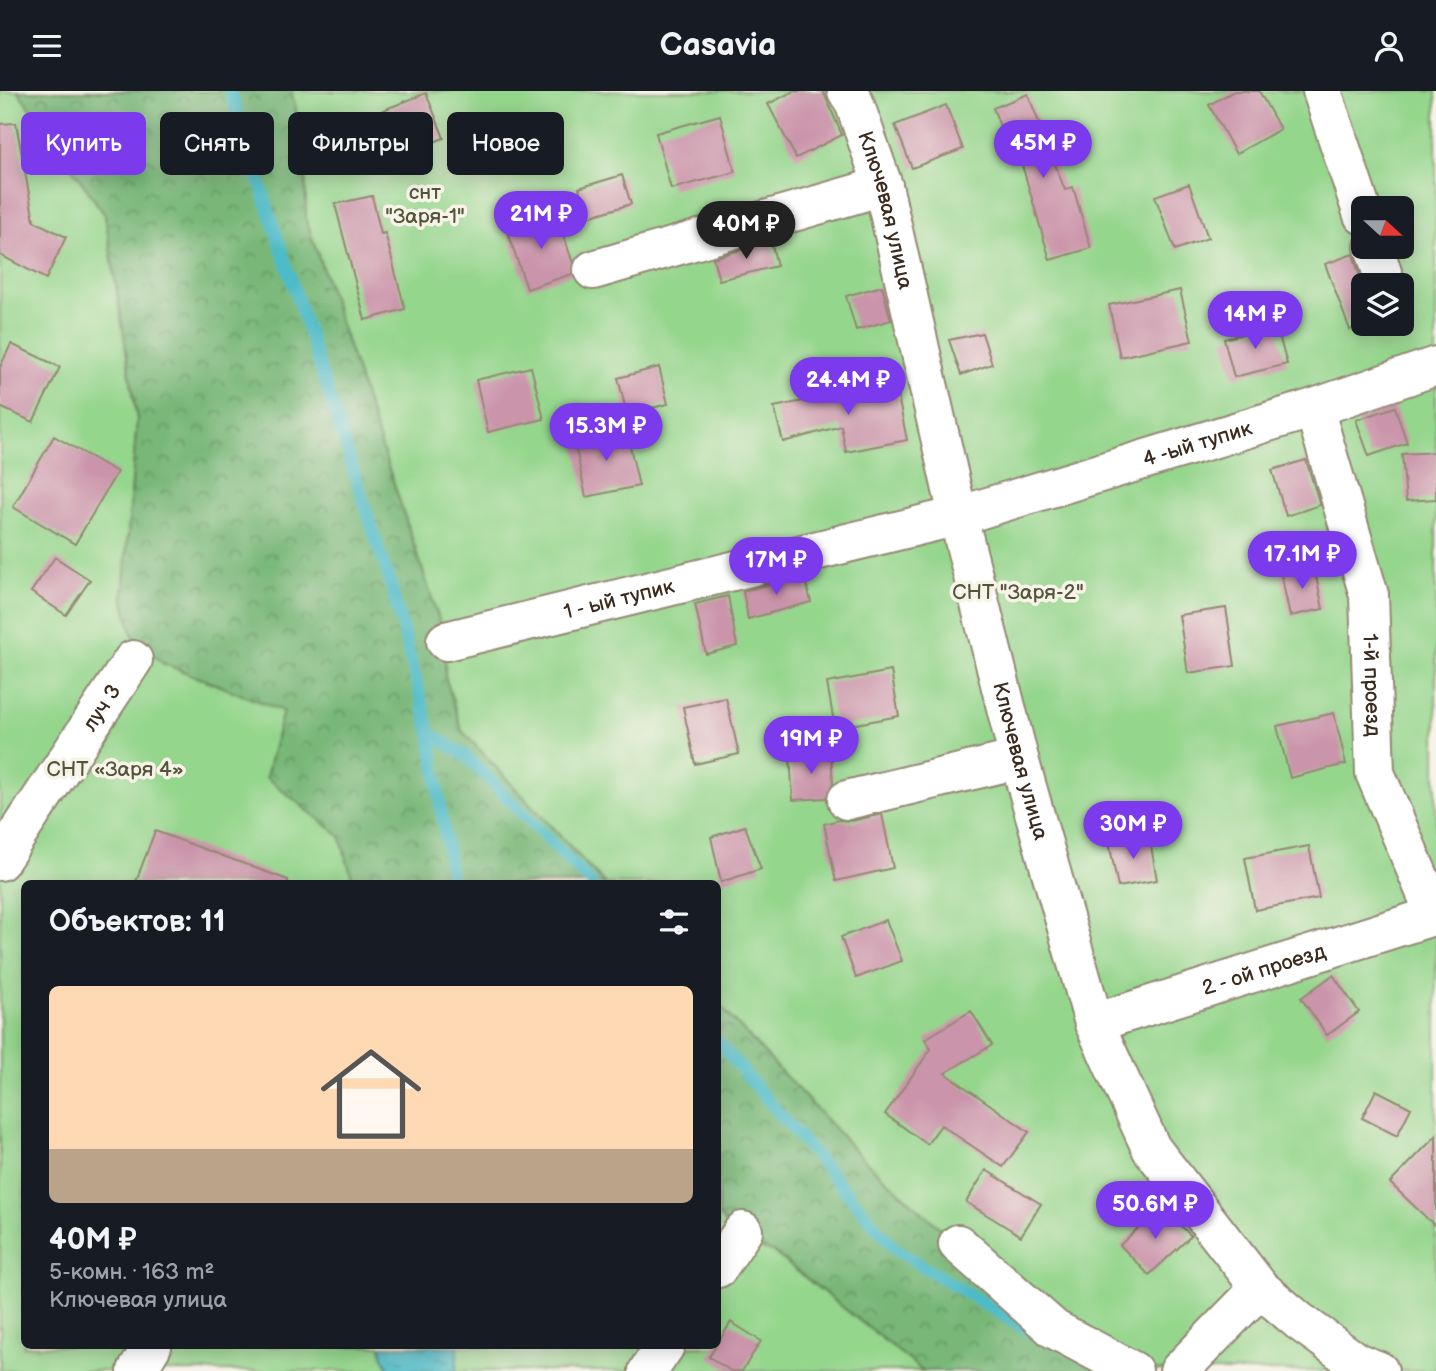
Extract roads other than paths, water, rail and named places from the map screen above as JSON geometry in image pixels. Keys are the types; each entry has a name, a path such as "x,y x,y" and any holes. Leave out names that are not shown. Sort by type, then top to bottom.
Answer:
{"street":[{"path":"1322,91 1357,196"},
{"name":"Ключевая улица","path":"861,95 958,516 1019,759 1094,1023 1151,1149 1260,1288 1356,1362 1380,1371"},
{"path":"593,270 883,186"},
{"name":"4 -ый тупик","path":"958,516 1314,408 1436,366"},
{"name":"1-й проезд","path":"1314,408 1368,595 1375,773 1435,917"},
{"name":"1 - ый тупик","path":"446,641 958,516"},
{"name":"луч 3","path":"0,861 133,660"},
{"path":"848,800 1019,759"},
{"name":"2 - ой проезд","path":"1094,1023 1435,917"},
{"path":"721,1264 743,1231"},
{"path":"958,1244 1054,1329 1133,1371"},
{"path":"1179,1371 1260,1288"},
{"path":"137,1371 150,1349"},
{"path":"648,1371 663,1349"}],"water":[{"path":"382,1349 458,1349 456,1371 391,1371 383,1358"}],"waterway":[{"path":"230,91 392,589 430,733 467,757 588,880"},
{"path":"430,733 451,880"},
{"path":"721,1046 896,1250 1036,1335"}],"park label":[{"name":"снт \"Заря-1\"","path":"425,204"},
{"name":"СНТ \"Заря-2\"","path":"1018,592"},
{"name":"СНТ «Заря 4»","path":"115,769"}]}
